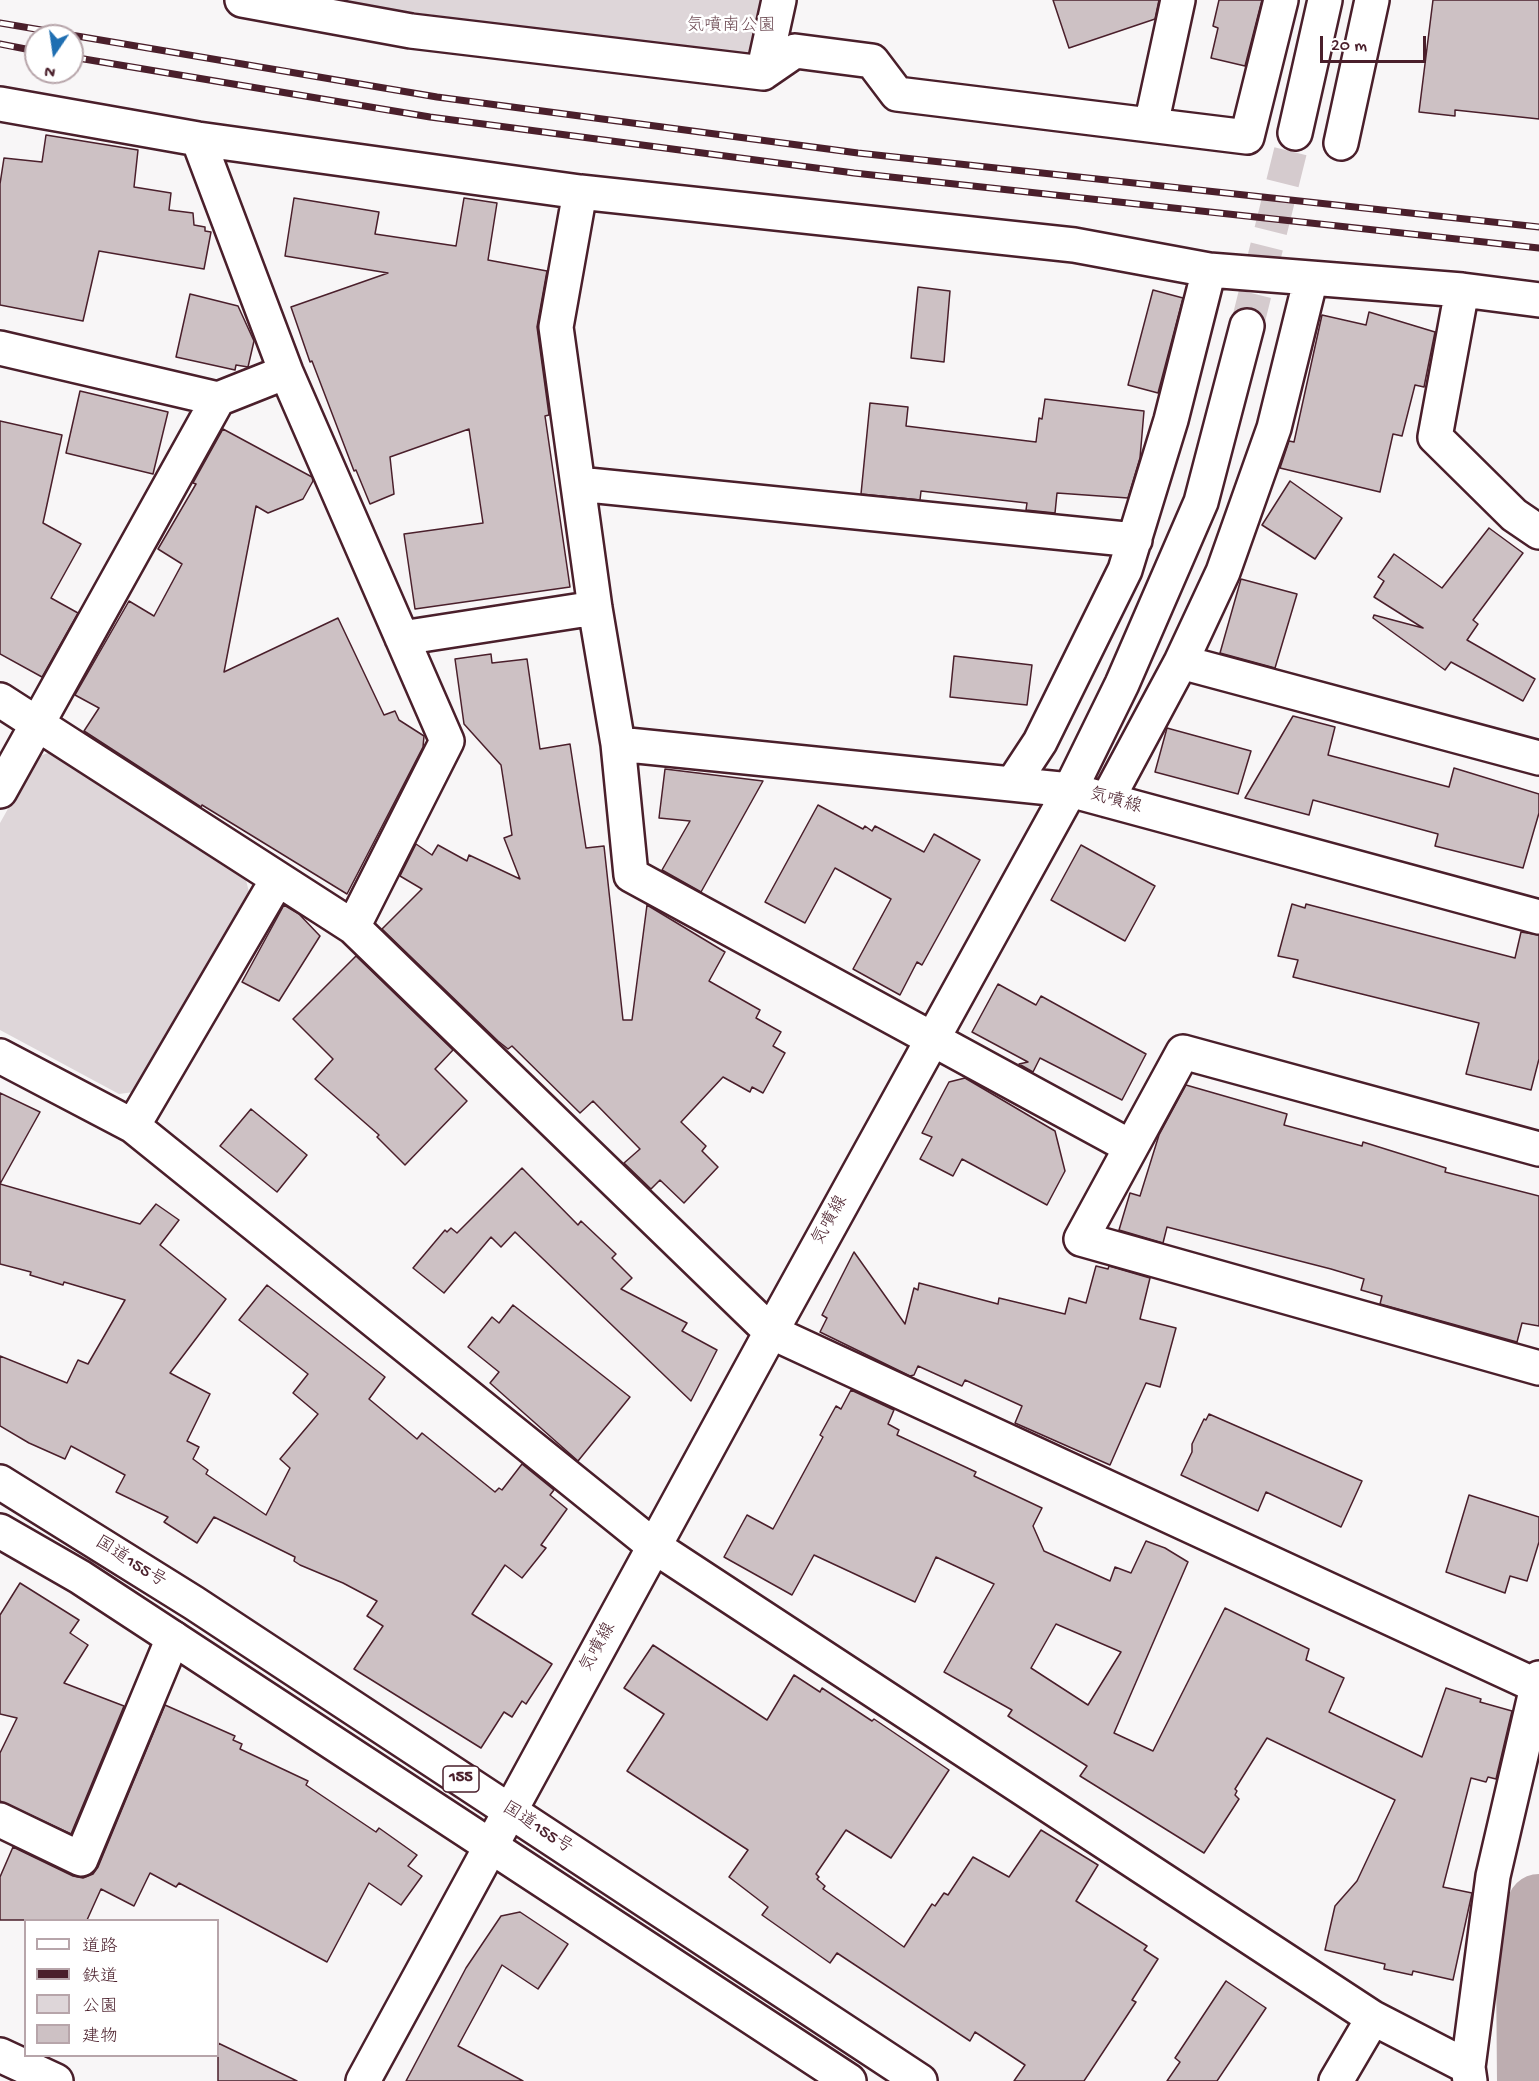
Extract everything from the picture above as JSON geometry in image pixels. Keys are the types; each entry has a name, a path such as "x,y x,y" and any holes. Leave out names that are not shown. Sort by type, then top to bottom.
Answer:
{"main road":[{"path":"242,0 411,31 763,73 795,51 872,61 897,94 1247,137 1281,0"},
{"path":"763,73 779,0"},
{"path":"1151,125 1179,0"},
{"path":"1295,133 1325,0"},
{"path":"1341,143 1372,0"},
{"path":"0,104 198,139 580,192 1074,245 1209,270 1462,290 1539,300"},
{"path":"198,139 286,372 447,741 353,927"},
{"path":"580,192 556,327 595,608 618,744 631,875 1131,1147"},
{"path":"1012,783 1040,742 1125,570 1171,420 1209,270"},
{"path":"1107,800 1181,663 1223,572 1274,428 1311,278"},
{"path":"1462,290 1434,436 1514,515 1539,532"},
{"path":"618,744 1070,790 1122,684 1201,502 1247,326"},
{"path":"0,348 218,399 286,372"},
{"path":"0,791 218,399"},
{"path":"578,484 1135,540"},
{"path":"402,638 595,608"},
{"path":"1181,663 1539,758"},
{"path":"0,700 353,927 771,1332 1538,1682 1493,1876 1469,2074 1373,2018 655,1547 133,1126 0,1056"},
{"name":"気噴線","path":"363,2081 489,1846 1070,790 1539,917"},
{"path":"133,1126 277,880"},
{"path":"1539,1149 1183,1053 1081,1239 1539,1368"},
{"name":"国道155号","path":"0,1482 194,1603 920,2081"},
{"name":"155","path":"0,1531 80,1577 849,2081"},
{"path":"0,1820 81,1859 173,1638"},
{"path":"1336,2081 1373,2018"},
{"path":"0,2055 56,2081"}],"green space":[{"name":"気噴南公園","path":"350,0 766,0 757,48 743,56 350,4"},
{"path":"53,751 245,876 249,892 134,1092 119,1094 0,1030 0,823 37,757"}],"building":[{"path":"1053,0 1159,0 1155,19 1069,48"},
{"path":"1219,0 1262,0 1245,66 1211,58 1218,28 1213,26"},
{"path":"1433,0 1539,0 1539,119 1455,110 1455,116 1419,112"},
{"path":"46,135 138,150 134,187 171,193 169,210 193,213 194,225 205,227 205,231 211,232 204,269 99,251 83,321 0,305 0,184 4,158 42,162"},
{"path":"294,198 379,212 375,234 456,246 464,198 497,203 488,260 547,271 537,327 549,415 545,416 570,587 415,609 404,534 483,523 469,429 390,457 394,494 370,504 356,470 354,471 312,361 310,362 291,307 388,273 285,256"},
{"path":"918,287 950,291 944,362 911,358"},
{"path":"1153,290 1183,298 1158,393 1128,385"},
{"path":"190,294 238,306 254,341 248,367 236,365 235,370 176,357"},
{"path":"1369,312 1435,332 1424,387 1415,385 1402,436 1393,434 1380,492 1280,468 1289,441 1294,442 1322,315 1366,325"},
{"path":"80,391 168,412 153,474 66,453"},
{"path":"1045,399 1144,411 1140,458 1128,498 1057,493 1055,513 1026,510 1027,503 921,491 920,500 861,494 870,403 908,407 906,426 1036,442 1039,418 1042,419"},
{"path":"0,421 62,435 43,523 81,544 51,598 78,613 42,677 0,654"},
{"path":"223,429 312,477 313,481 303,499 268,513 256,506 224,672 338,618 384,715 395,711 399,720 424,736 423,747 347,894 202,805 201,807 84,731 99,708 75,695 129,601 154,616 182,564 158,549 196,484 193,483"},
{"path":"1290,481 1342,518 1315,559 1262,525"},
{"path":"1489,528 1523,553 1473,620 1478,624 1467,640 1535,679 1523,701 1451,662 1445,670 1373,618 1374,615 1423,628 1374,597 1384,581 1378,577 1394,554 1442,588"},
{"path":"1241,579 1297,594 1275,668 1220,653"},
{"path":"491,654 492,663 527,659 540,749 570,744 586,848 604,846 623,1020 632,1020 647,905 725,952 709,981 760,1010 756,1018 781,1032 773,1046 785,1053 763,1093 752,1087 750,1092 723,1077 681,1122 706,1146 702,1151 718,1167 684,1203 660,1180 651,1189 624,1163 640,1149 593,1101 580,1113 512,1046 508,1049 498,1041 382,929 422,889 400,876 416,844 432,855 438,845 467,861 469,855 520,879 504,838 512,835 501,765 464,724 455,659"},
{"path":"954,656 1032,665 1027,705 950,697"},
{"path":"1293,716 1335,727 1328,755 1449,787 1454,768 1539,794 1539,813 1523,868 1435,846 1438,834 1313,800 1309,815 1245,798"},
{"path":"1167,728 1251,751 1238,794 1155,772"},
{"path":"665,769 763,781 701,892 662,870 690,821 659,818"},
{"path":"818,805 863,829 865,826 872,831 875,826 924,852 934,834 980,860 922,965 917,962 900,995 853,969 891,899 835,868 805,923 765,902"},
{"path":"1081,845 1155,886 1125,941 1051,900"},
{"path":"1292,904 1305,908 1306,904 1515,958 1521,932 1539,935 1539,1059 1531,1090 1466,1074 1479,1023 1293,977 1298,960 1278,956"},
{"path":"284,905 299,914 320,936 279,1001 242,982"},
{"path":"356,956 453,1050 435,1069 467,1101 405,1165 377,1137 379,1135 315,1079 333,1059 293,1019"},
{"path":"998,984 1036,1005 1041,996 1146,1054 1122,1100 1040,1058 1033,1072 1019,1064 1028,1062 972,1032"},
{"path":"965,1078 1055,1131 1065,1171 1047,1205 962,1159 953,1176 920,1159 932,1137 922,1133 949,1082"},
{"path":"1186,1085 1287,1114 1284,1125 1362,1146 1363,1142 1446,1168 1445,1172 1539,1196 1539,1326 1522,1323 1517,1342 1380,1304 1382,1296 1361,1290 1364,1279 1331,1269 1167,1227 1163,1243 1119,1230 1130,1193 1140,1196 1159,1135"},
{"path":"0,1093 40,1112 0,1184"},
{"path":"251,1109 307,1155 277,1192 220,1146"},
{"path":"522,1168 578,1225 581,1221 616,1254 612,1258 632,1278 621,1289 687,1323 682,1331 717,1350 691,1401 515,1232 501,1247 491,1237 444,1293 413,1268 445,1230 447,1232 451,1228 457,1233"},
{"path":"0,1184 140,1224 156,1204 179,1220 160,1245 226,1299 170,1373 210,1394 187,1441 199,1447 193,1459 208,1470 206,1474 266,1515 290,1468 280,1459 318,1414 293,1393 308,1374 239,1320 267,1285 385,1377 369,1399 417,1439 422,1433 495,1492 499,1488 502,1490 522,1464 554,1490 550,1495 567,1509 541,1545 546,1548 522,1578 505,1565 472,1614 552,1664 526,1704 522,1701 512,1717 504,1712 481,1748 354,1669 383,1626 367,1616 377,1601 343,1583 300,1565 294,1561 295,1557 214,1517 197,1543 164,1522 168,1517 116,1492 125,1475 71,1446 65,1459 29,1443 0,1426 0,1356 67,1383 78,1360 88,1364 125,1300 64,1282 63,1285 30,1275 31,1272 0,1264"},
{"path":"854,1252 905,1324 914,1288 918,1290 919,1283 998,1304 999,1298 1065,1314 1069,1298 1086,1303 1096,1266 1108,1269 1109,1266 1150,1278 1140,1319 1176,1328 1160,1387 1146,1383 1110,1465 1015,1423 1022,1406 965,1380 962,1386 918,1366 914,1375 910,1376 820,1332 827,1318 822,1315"},
{"path":"513,1305 630,1397 578,1461 490,1383 499,1372 468,1347 492,1317 499,1323"},
{"path":"851,1390 894,1410 888,1424 899,1430 897,1435 976,1472 974,1476 1042,1508 1033,1526 1044,1551 1110,1581 1115,1567 1131,1573 1146,1541 1165,1548 1188,1562 1114,1733 1153,1751 1225,1608 1309,1649 1306,1660 1344,1678 1329,1712 1422,1757 1446,1688 1481,1699 1480,1702 1512,1711 1496,1779 1488,1777 1486,1782 1471,1778 1443,1887 1472,1893 1453,1980 1413,1971 1412,1975 1384,1969 1385,1964 1325,1950 1335,1906 1357,1881 1395,1800 1267,1738 1235,1789 1237,1791 1235,1795 1239,1799 1204,1853 1080,1776 1087,1766 1008,1716 1012,1710 944,1672 994,1584 936,1557 915,1602 814,1555 792,1595 724,1557 747,1515 773,1529 823,1437 820,1435 836,1406 841,1409","holes":["1056,1624 1121,1652 1088,1705 1031,1668"]},
{"path":"1209,1414 1362,1481 1341,1527 1266,1492 1258,1511 1181,1475 1192,1452 1192,1444 1204,1419 1206,1420"},
{"path":"1469,1495 1539,1517 1539,1542 1527,1581 1510,1576 1505,1593 1446,1572"},
{"path":"20,1583 79,1620 70,1633 88,1645 64,1683 124,1706 71,1834 0,1801 0,1753 17,1718 0,1714 0,1615"},
{"path":"653,1645 767,1720 794,1675 820,1692 822,1688 872,1721 874,1719 949,1770 891,1858 846,1830 816,1874 819,1877 817,1879 825,1886 823,1889 904,1947 932,1904 935,1906 944,1893 948,1895 973,1857 1009,1877 1041,1830 1098,1865 1076,1901 1147,1946 1144,1950 1158,1959 1132,2000 1136,2002 1084,2081 1014,2081 1025,2065 975,2032 970,2041 837,1953 830,1963 762,1915 768,1907 729,1877 748,1850 627,1771 664,1714 624,1688"},
{"path":"165,1705 235,1736 233,1740 242,1744 240,1749 308,1781 306,1785 376,1832 379,1828 417,1855 408,1866 422,1876 401,1905 369,1883 327,1962 179,1883 176,1887 150,1873 134,1906 101,1889 87,1919 0,1920 0,1877 13,1847 73,1876 83,1878 93,1874 98,1867"},
{"path":"520,1912 568,1944 538,1989 502,1965 458,2046 523,2081 406,2081 466,1968 501,1916"},
{"path":"1226,1981 1266,2008 1217,2081 1167,2081 1180,2062 1175,2058"},
{"path":"219,2043 297,2081 218,2081"}],"waterway":[{"path":"1529,2081 1528,1960 1539,1906"}],"tunnel":[{"path":"1247,326 1295,133"}],"railway":[{"path":"0,23 437,97 858,153 1539,227"},
{"path":"0,44 24,49"},
{"path":"84,59 430,117 854,173 1539,248"}]}
